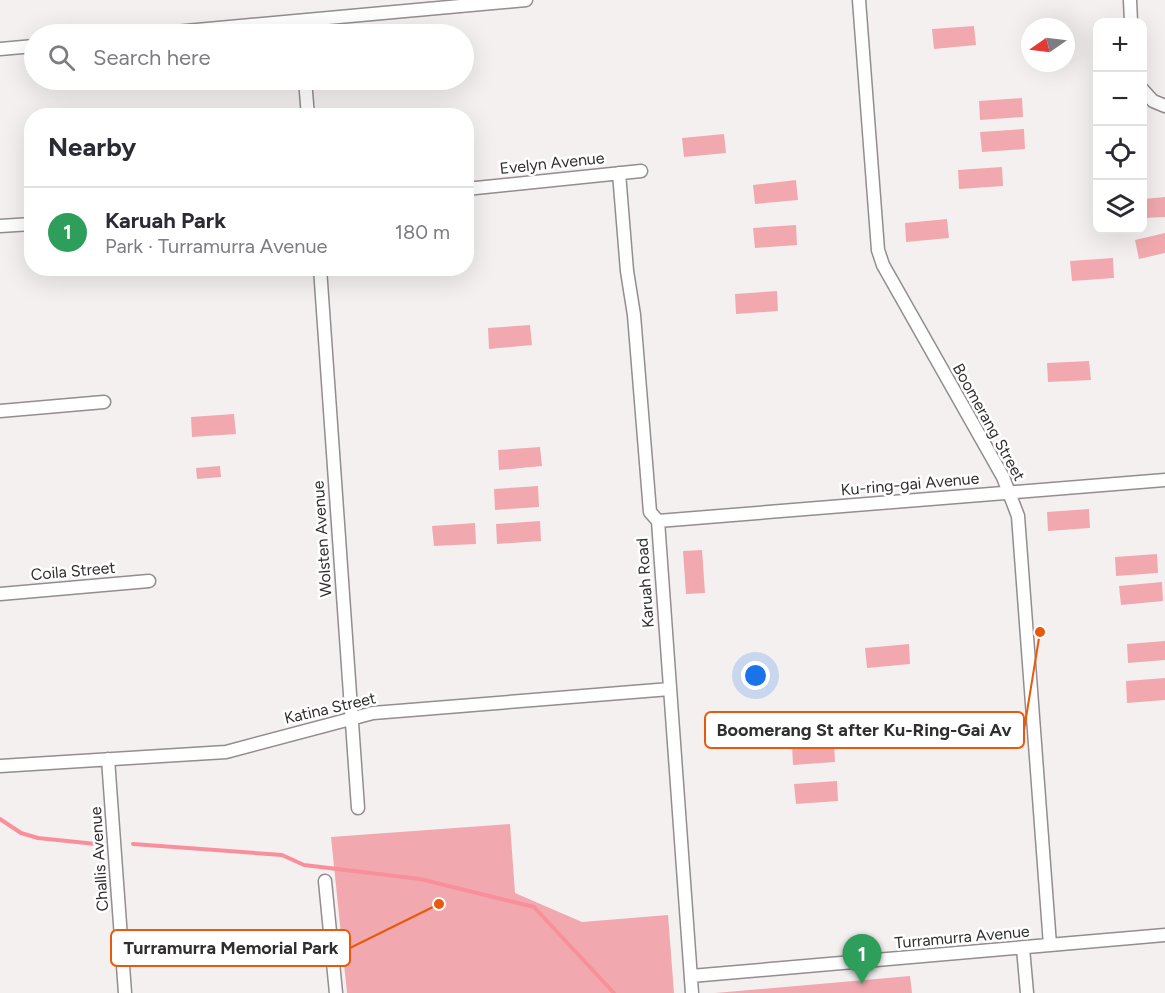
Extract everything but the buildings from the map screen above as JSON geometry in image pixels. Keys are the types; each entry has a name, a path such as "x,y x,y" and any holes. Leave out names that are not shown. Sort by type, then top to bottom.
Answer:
{"street":[{"path":"266,24 526,0"},
{"name":"Boomerang Street","path":"859,0 878,250 883,265 1010,493 1018,516 1050,945"},
{"path":"1130,0 1131,18"},
{"path":"0,49 24,46"},
{"path":"306,90 307,108"},
{"path":"1147,94 1153,102 1165,106"},
{"name":"Evelyn Avenue","path":"474,188 641,171"},
{"name":"Karuah Road","path":"619,173 627,270 635,327 650,512 657,521 692,993"},
{"path":"0,226 24,224"},
{"name":"Wolsten Avenue","path":"321,276 358,808"},
{"path":"0,411 105,402"},
{"name":"Ku-ring-gai Avenue","path":"657,521 1165,480"},
{"name":"Coila Street","path":"0,594 148,581"},
{"name":"Katina Street","path":"0,766 226,752 373,713 670,689"},
{"name":"Challis Avenue","path":"108,759 125,993"},
{"path":"325,881 336,993"},
{"name":"Turramurra Avenue","path":"691,976 1165,935"},
{"path":"1023,948 1027,993"}],"shaded area":[{"path":"974,26 976,45 934,49 932,29"},
{"path":"1022,98 1023,117 980,120 979,101"},
{"path":"1024,129 1025,149 982,152 980,132"},
{"path":"724,134 726,153 684,157 682,138"},
{"path":"1002,167 1003,186 959,189 958,170"},
{"path":"796,180 798,200 755,204 753,185"},
{"path":"1165,197 1165,217 1147,218 1147,199"},
{"path":"947,219 949,238 906,242 905,223"},
{"path":"796,225 797,245 755,248 753,228"},
{"path":"1165,233 1165,253 1139,259 1135,240"},
{"path":"1113,258 1114,278 1072,281 1070,261"},
{"path":"777,291 778,311 736,314 735,294"},
{"path":"530,325 532,345 489,349 488,328"},
{"path":"1089,361 1091,380 1048,382 1047,363"},
{"path":"234,414 236,434 192,437 191,417"},
{"path":"540,447 542,466 499,470 498,450"},
{"path":"220,466 221,477 197,479 196,468"},
{"path":"538,486 539,507 495,510 494,489"},
{"path":"1089,509 1090,528 1048,531 1047,512"},
{"path":"540,521 541,541 497,544 496,524"},
{"path":"475,523 476,544 434,546 432,526"},
{"path":"702,550 705,593 686,594 683,551"},
{"path":"1157,554 1158,573 1116,576 1115,557"},
{"path":"1162,582 1163,601 1121,605 1119,586"},
{"path":"1165,641 1165,660 1128,663 1127,644"},
{"path":"909,644 910,664 867,668 865,648"},
{"path":"1165,678 1165,700 1127,703 1126,681"},
{"path":"834,742 835,762 793,765 792,745"},
{"path":"837,781 838,801 796,804 794,784"},
{"path":"510,824 515,893 582,922 668,915 674,993 347,993 331,837"},
{"path":"910,976 912,993 715,993"}],"waterway":[{"path":"0,819 21,833 38,838 96,844"},
{"path":"133,844 282,855 304,865 420,879 534,907 614,993"}],"place":[{"name":"Boomerang St after Ku-Ring-Gai Av","path":"1040,632"},
{"name":"Turramurra Memorial Park","path":"439,904"},
{"name":"Karuah Park","path":"862,984"}]}
